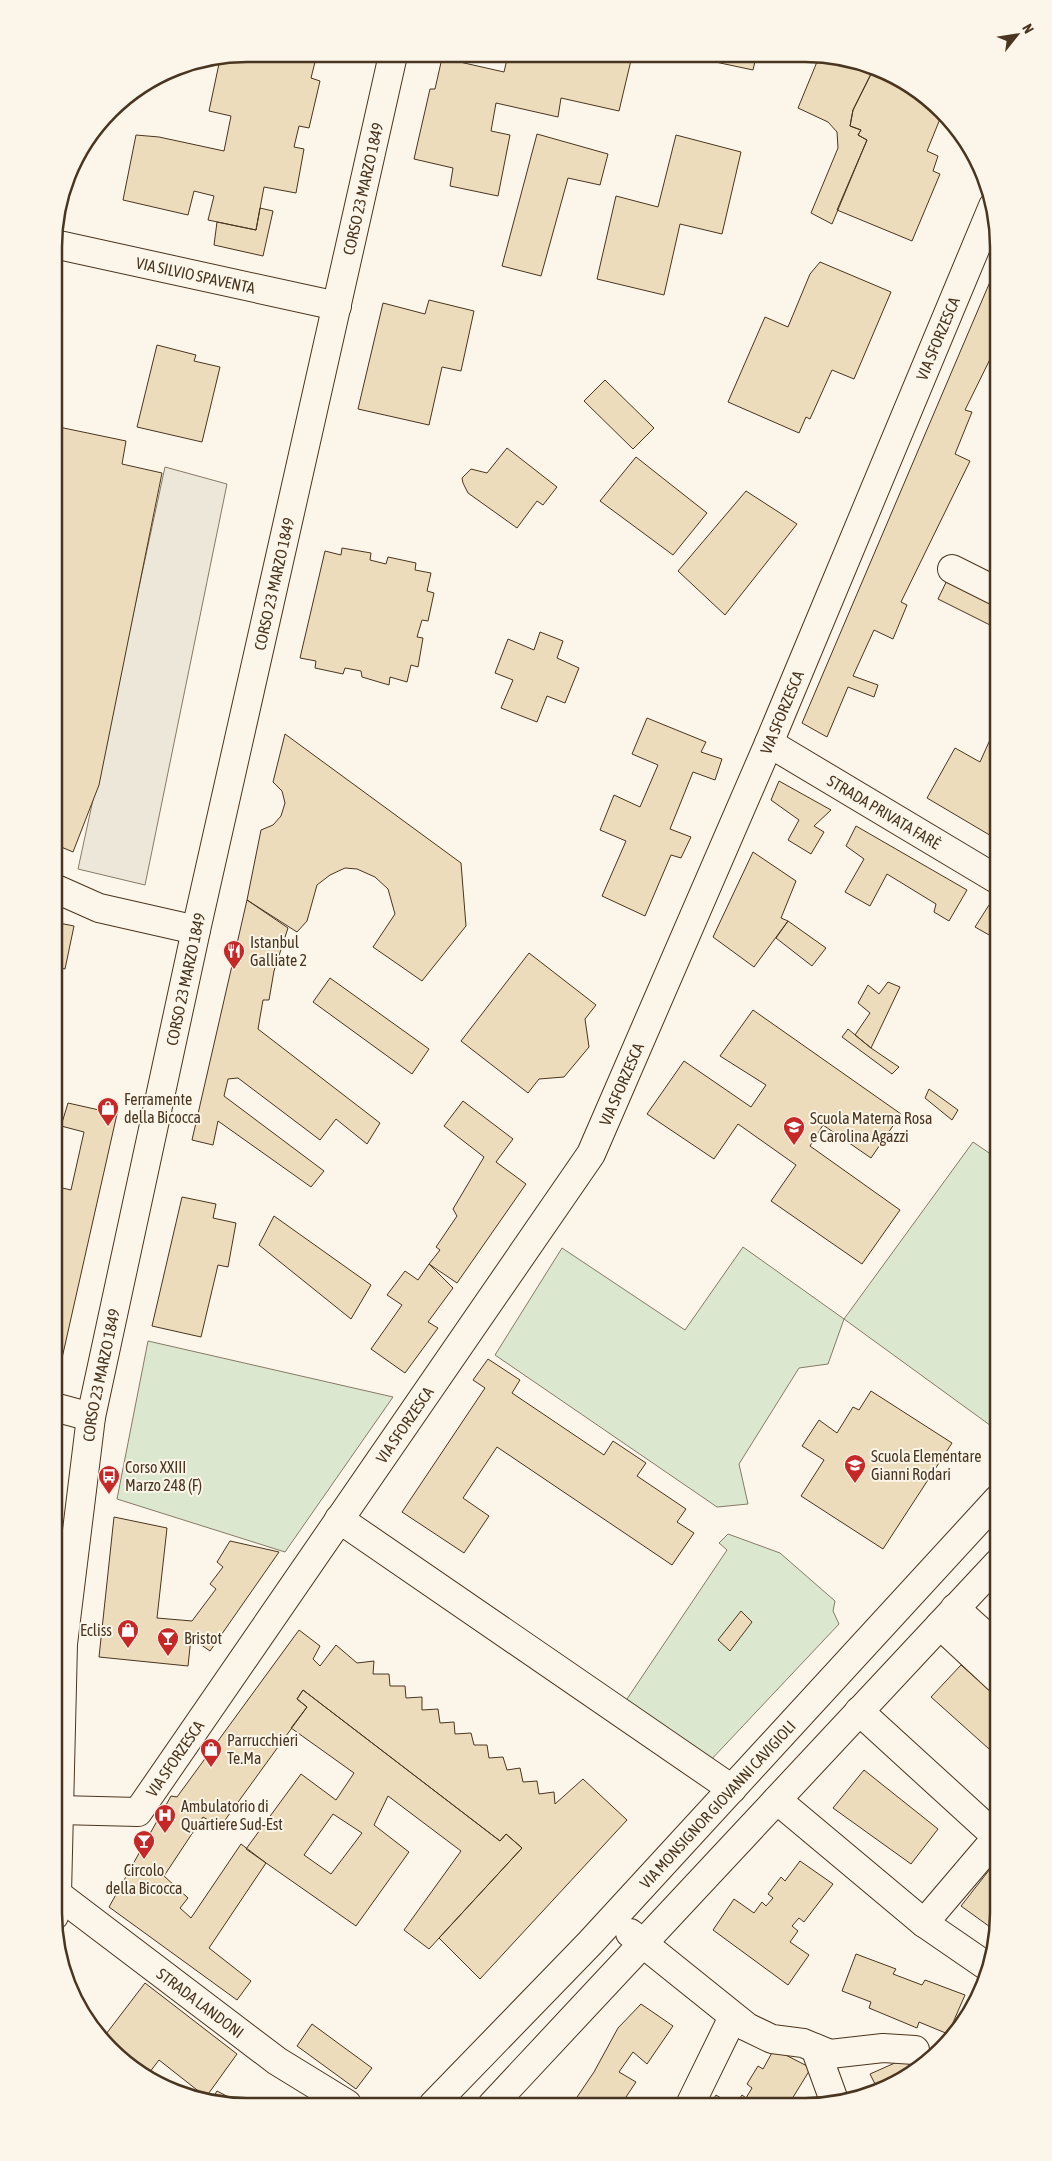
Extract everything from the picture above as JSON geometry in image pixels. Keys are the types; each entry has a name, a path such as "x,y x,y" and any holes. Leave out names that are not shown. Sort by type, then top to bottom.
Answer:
{"street":[{"name":"CORSO 23 MARZO 1849","path":"62,1644 91,1417 196,930 391,62"},
{"name":"VIA SFORZESCA","path":"62,1810 138,1812 591,1154 769,743 987,220"},
{"name":"VIA SILVIO SPAVENTA","path":"62,246 337,306"},
{"path":"952,569 990,588"},
{"name":"STRADA PRIVATA FARÈ","path":"769,743 990,875"},
{"path":"62,892 99,908 196,930"},
{"path":"62,1409 91,1417"},
{"name":"VIA MONSIGNOR GIOVANNI CAVIGIOLI","path":"440,2098 613,1918 990,1508"},
{"path":"339,1519 732,1789"},
{"path":"499,2098 990,1571"},
{"path":"948,1616 990,1642"},
{"path":"948,1616 990,1669"},
{"path":"859,1711 990,1830"},
{"path":"777,1800 924,1923 982,1963"},
{"path":"924,1923 990,1846"},
{"name":"STRADA LANDONI","path":"62,1910 277,2061 338,2098"},
{"path":"613,1918 747,2028 772,2039 803,2044 830,2054 883,2048 915,2050"},
{"path":"693,2098 733,2017"},
{"path":"815,2048 833,2096"}],"green space":[{"path":"973,1142 990,1154 990,1425 844,1319"},
{"path":"743,1247 844,1319 828,1364 799,1368 739,1464 748,1504 717,1507 495,1355 562,1248 685,1330"},
{"path":"148,1341 393,1397 285,1552 117,1499"},
{"path":"728,1534 780,1553 835,1601 833,1611 839,1624 708,1763 623,1705 727,1550 719,1543"}],"shaded area":[{"path":"165,467 227,484 145,885 78,869"}],"building":[{"path":"248,62 315,62 311,78 320,81 309,128 299,126 294,147 304,149 296,193 264,187 256,230 208,220 214,196 194,191 188,215 123,200 136,135 159,137 224,151 231,116 209,111 219,65"},
{"path":"441,62 460,62 504,72 506,62 631,62 619,111 561,98 558,117 496,103 491,131 510,135 498,196 450,186 453,168 414,159 430,89 435,89"},
{"path":"715,62 755,62 753,70"},
{"path":"817,63 840,66 871,75 853,110 850,126 861,130 858,135 867,140 832,224 811,213 838,148 837,132 828,122 798,108"},
{"path":"871,75 897,87 917,101 939,121 927,151 938,156 933,171 940,174 912,241 837,210 867,140 858,135 861,130 850,126 853,110"},
{"path":"537,134 608,154 600,185 568,178 541,276 502,266"},
{"path":"676,135 741,152 722,234 680,224 664,295 597,279 616,196 658,207"},
{"path":"260,208 273,211 263,256 214,245 217,222 256,230"},
{"path":"820,262 891,292 854,379 832,370 810,419 806,417 799,433 728,402 765,317 788,327 810,274"},
{"path":"990,282 990,359 965,410 972,412 955,454 970,461 901,602 907,605 893,639 874,630 853,676 878,685 874,697 848,687 827,737 802,723"},
{"path":"429,300 474,311 461,371 442,367 429,425 358,409 383,303 425,314"},
{"path":"157,345 196,355 194,361 220,367 202,442 137,427"},
{"path":"605,380 654,428 633,449 584,401"},
{"path":"62,428 126,441 122,464 162,473 99,785 73,852 62,847"},
{"path":"507,448 557,487 543,505 537,501 517,528 468,493 462,478 471,469 487,473"},
{"path":"636,457 707,513 673,555 600,501"},
{"path":"746,491 797,524 725,615 678,571"},
{"path":"342,548 371,553 370,560 386,564 388,557 416,563 415,570 431,573 427,591 434,593 428,621 422,620 417,637 423,638 418,667 411,665 407,682 390,677 389,685 362,677 361,671 345,668 343,674 315,668 316,661 300,658 325,551 341,555"},
{"path":"951,572 990,592 990,625 938,599"},
{"path":"540,632 563,641 557,658 579,668 565,703 547,696 537,722 501,708 513,680 495,673 508,639 534,650"},
{"path":"647,718 706,742 701,752 722,759 715,780 693,772 670,829 691,837 681,858 671,855 645,916 602,896 626,841 600,830 614,795 640,807 658,765 632,754"},
{"path":"285,734 461,863 466,926 422,981 373,947 395,914 388,889 375,877 357,869 345,868 330,875 317,885 307,921 297,932 247,900 261,830 273,825 281,816 285,803 282,791 273,782"},
{"path":"990,740 990,835 927,798 955,748 980,762"},
{"path":"779,781 831,810 814,826 824,832 811,854 788,840 799,820 771,800"},
{"path":"856,826 967,890 949,921 934,912 936,904 887,874 870,906 845,892 864,859 846,846"},
{"path":"753,852 796,881 781,918 788,921 754,967 713,937"},
{"path":"247,900 288,928 274,971 269,1000 263,1000 258,1029 380,1123 367,1144 336,1119 320,1140 238,1078 228,1079 224,1096 324,1171 311,1187 218,1121 213,1145 192,1140"},
{"path":"989,905 990,906 990,935 975,927"},
{"path":"788,921 826,948 812,966 776,938"},
{"path":"62,924 74,926 65,969 62,968"},
{"path":"529,953 596,1005 585,1019 589,1047 564,1077 539,1079 528,1093 461,1041"},
{"path":"330,978 429,1049 412,1074 313,1002"},
{"path":"888,982 900,987 871,1048 855,1035 870,1013 858,1003 868,985 879,994"},
{"path":"753,1010 901,1114 871,1158 823,1125 810,1146 900,1210 862,1264 771,1201 796,1165 738,1124 714,1159 647,1114 684,1061 751,1107 766,1085 720,1056"},
{"path":"848,1029 899,1067 892,1074 842,1037"},
{"path":"929,1089 958,1110 952,1120 925,1098"},
{"path":"463,1101 513,1139 496,1162 526,1184 457,1283 429,1264 440,1250 436,1247 457,1216 453,1209 484,1157 444,1126"},
{"path":"68,1103 117,1114 62,1358 62,1188 71,1190 84,1132 62,1126"},
{"path":"182,1197 216,1204 213,1218 236,1223 228,1267 218,1265 201,1337 152,1326"},
{"path":"274,1216 371,1285 351,1319 259,1245"},
{"path":"429,1264 453,1288 428,1322 438,1328 405,1373 371,1349 402,1305 387,1295 405,1271 418,1280"},
{"path":"488,1359 520,1380 512,1393 604,1455 613,1441 646,1463 637,1476 686,1509 677,1522 694,1533 672,1565 497,1447 463,1498 489,1516 464,1553 402,1512 485,1388 473,1380"},
{"path":"871,1391 952,1443 883,1549 801,1496 824,1460 802,1446 819,1420 837,1433 853,1407 859,1410"},
{"path":"114,1517 167,1528 157,1618 192,1621 216,1589 210,1584 223,1567 217,1562 230,1541 279,1552 210,1651 191,1638 188,1666 99,1657"},
{"path":"741,1611 752,1622 730,1651 718,1640"},
{"path":"299,1630 320,1646 313,1659 320,1666 336,1645 357,1663 374,1661 373,1674 389,1674 390,1686 405,1686 406,1698 422,1697 422,1710 438,1709 440,1723 454,1722 455,1734 471,1733 474,1745 487,1745 489,1758 503,1757 507,1770 520,1768 523,1782 537,1781 539,1794 554,1792 555,1804 583,1779 627,1820 480,1979 439,1938 522,1848 506,1834 500,1841 303,1690 297,1699 307,1707 220,1827 203,1817 164,1876 188,1898 180,1908 191,1918 241,1844 266,1863 209,1948 251,1981 237,2000 109,1907 171,1796 177,1797"},
{"path":"961,1665 978,1680 982,1676 990,1684 990,1750 931,1697"},
{"path":"303,1690 500,1841 506,1834 522,1848 429,1949 404,1930 461,1851 388,1796 374,1825 409,1852 356,1926 246,1849 301,1774 336,1800 354,1773 291,1728 307,1707 297,1699","holes":["333,1814 362,1833 331,1874 304,1855"]},
{"path":"864,1770 938,1829 911,1864 833,1808"},
{"path":"800,1861 833,1884 804,1922 799,1918 792,1926 798,1931 790,1942 809,1955 788,1985 713,1930 734,1899 754,1913 762,1902 766,1906 773,1898 768,1894 781,1877 785,1881"},
{"path":"990,1869 989,1926 961,1906"},
{"path":"856,1954 896,1969 893,1974 922,1985 925,1980 965,1995 952,2024 945,2033 919,2022 917,2028 869,2008 871,2002 842,1991"},
{"path":"145,1983 237,2054 208,2094 199,2092 159,2060 151,2071 135,2060 107,2033"},
{"path":"641,2004 673,2026 647,2064 633,2052 619,2072 636,2082 625,2098 576,2098 594,2072 618,2028"},
{"path":"312,2024 372,2068 356,2089 297,2046"},
{"path":"774,2049 811,2068 793,2098 746,2098 752,2088 747,2084 758,2066 763,2069"},
{"path":"906,2058 909,2065 897,2074 875,2084 870,2074"},
{"path":"217,2091 229,2097 224,2097 214,2095"}],"place":[{"name":"Istanbul Galliate 2","path":"234,970"},
{"name":"Ferramente della Bicocca","path":"108,1127"},
{"name":"Scuola Materna Rosa e Carolina Agazzi","path":"794,1146"},
{"name":"Scuola Elementare Gianni Rodari","path":"855,1484"},
{"name":"Corso XXIII Marzo 248 (F)","path":"109,1495"},
{"name":"Ecliss","path":"128,1649"},
{"name":"Bristot","path":"168,1657"},
{"name":"Parrucchieri Te.Ma","path":"211,1768"},
{"name":"Ambulatorio di Quartiere Sud-Est","path":"165,1834"},
{"name":"Circolo della Bicocca","path":"144,1860"}]}
